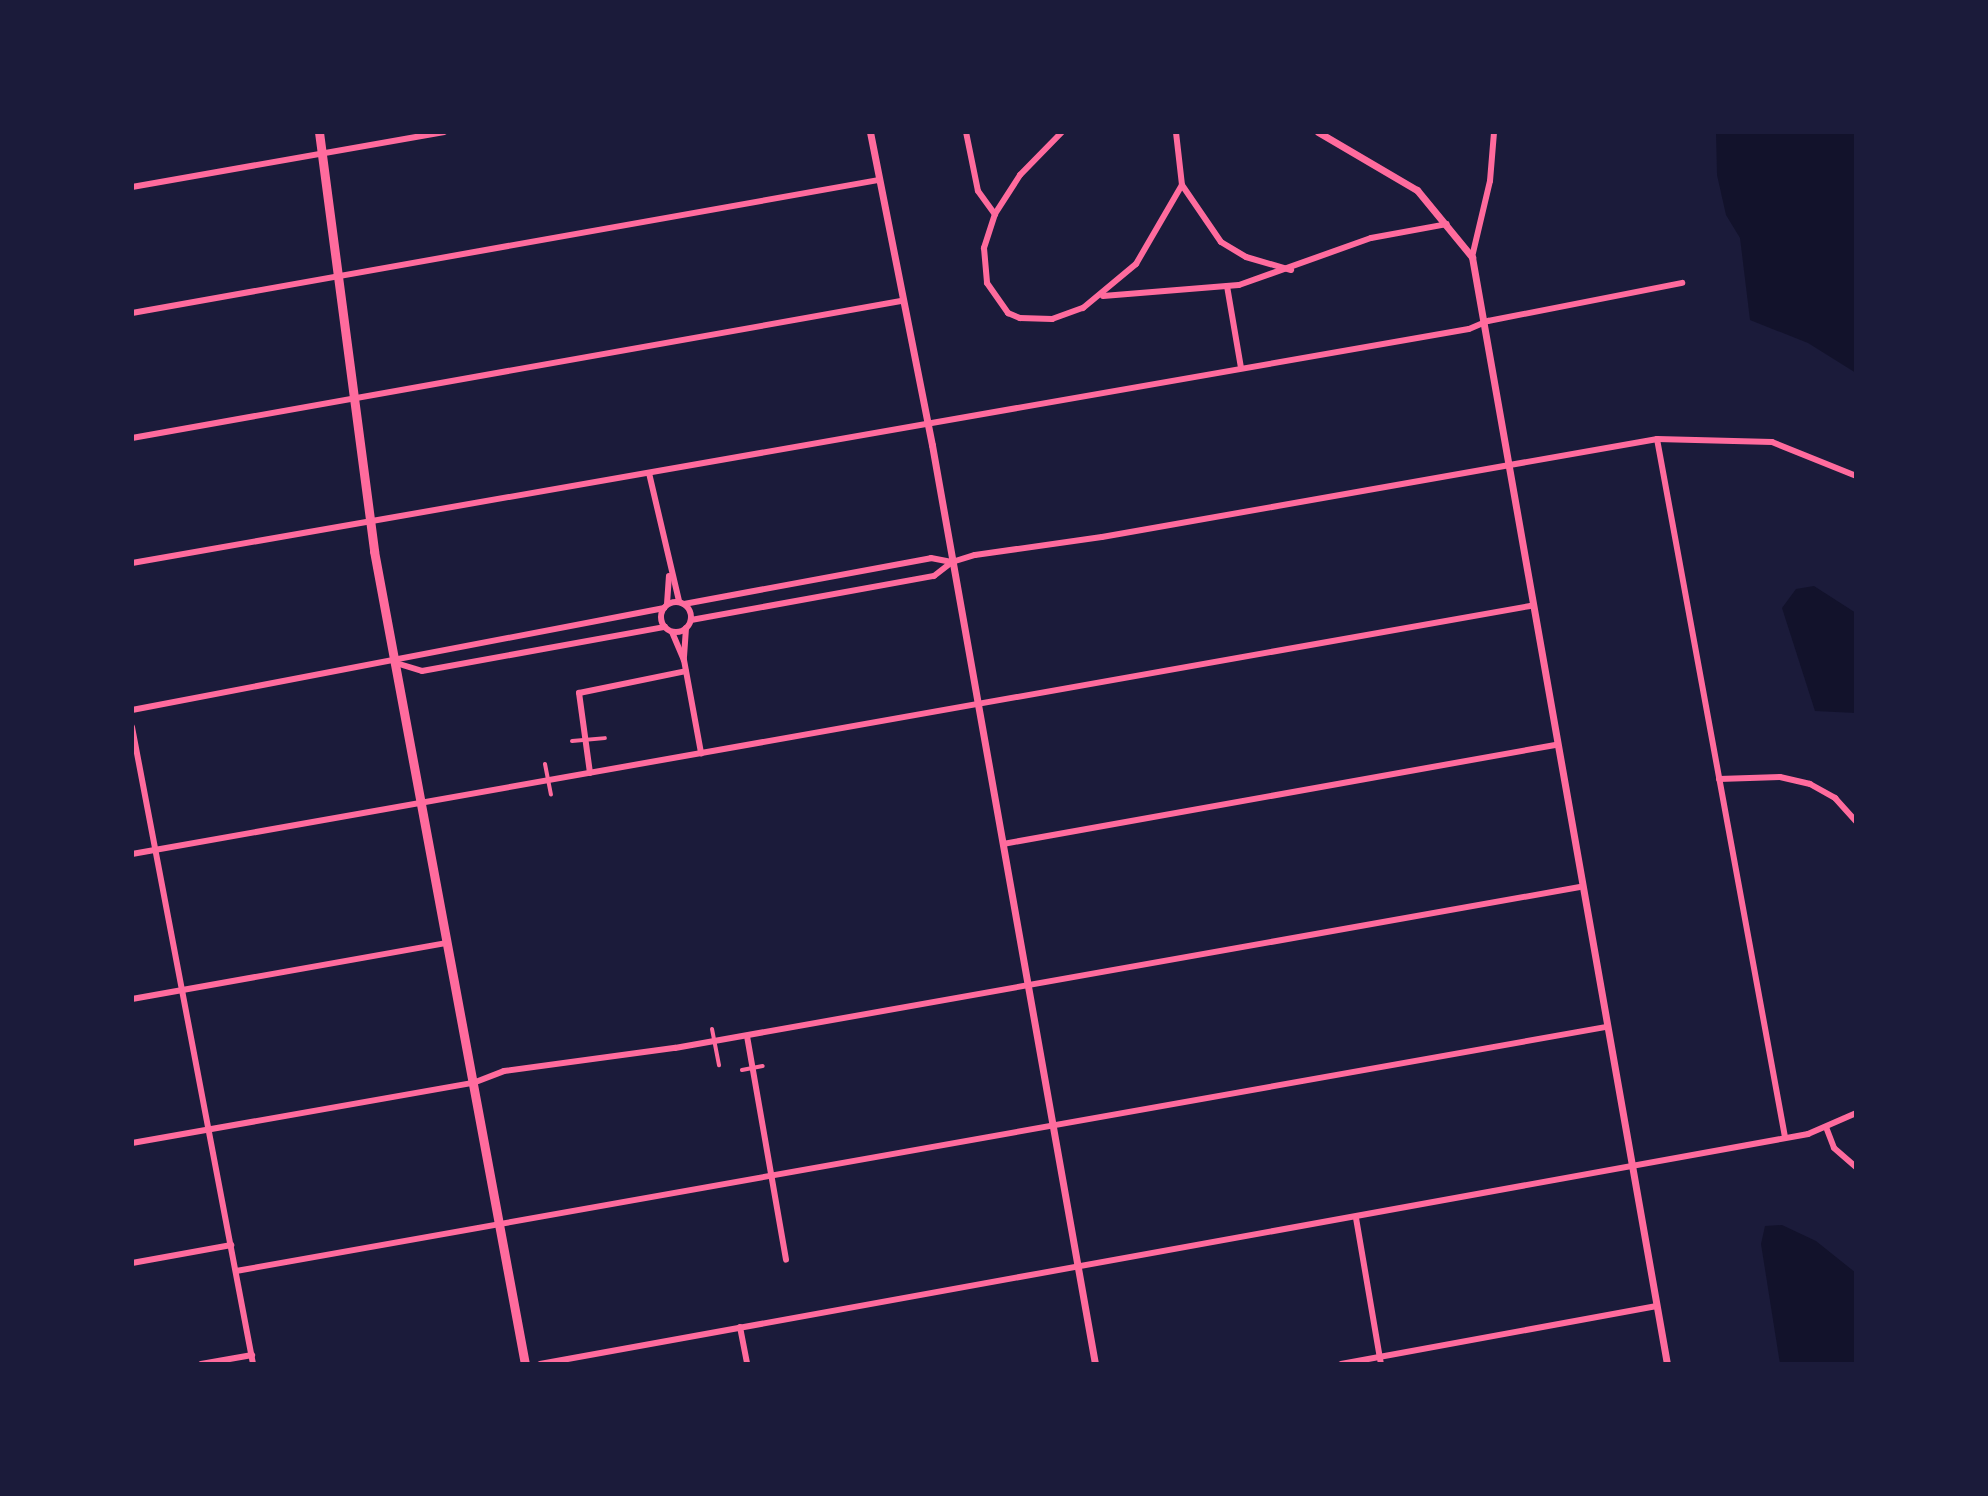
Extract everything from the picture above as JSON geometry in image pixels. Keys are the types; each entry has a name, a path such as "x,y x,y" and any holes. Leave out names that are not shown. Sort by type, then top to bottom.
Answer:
{"main road":[{"path":"319,132 370,521 525,1364"}],"street":[{"path":"132,187 444,132"},
{"path":"870,132 901,301 928,424 1095,1364"},
{"path":"966,132 978,191 995,214"},
{"path":"1062,132 1029,163 995,214 984,248 984,273 1008,313 1052,319 1103,296 1227,286 1291,270 1371,238 1447,224"},
{"path":"1176,132 1182,185 1205,225 1221,242 1246,257 1291,270"},
{"path":"1318,132 1405,181 1447,224 1472,257"},
{"path":"1494,132 1490,181 1472,257 1480,324 1667,1364"},
{"path":"132,313 879,180"},
{"path":"1103,296 1147,250 1182,185"},
{"path":"132,563 1241,368 1682,283"},
{"path":"1227,286 1241,368"},
{"path":"132,438 901,301"},
{"path":"1657,439 1785,1137"},
{"path":"132,710 396,663 416,653 682,602 931,558 952,562 1657,439 1772,442 1856,476"},
{"path":"649,473 669,576 691,620"},
{"path":"684,660 686,628 691,620 934,576 952,562"},
{"path":"665,627 669,576"},
{"path":"132,854 1530,606"},
{"path":"396,663 422,671 665,627 672,632 684,660 701,753"},
{"path":"672,632 686,628"},
{"path":"590,773 577,697 582,690 686,671"},
{"path":"132,727 179,991 253,1364"},
{"path":"572,741 605,738"},
{"path":"1003,844 1555,745"},
{"path":"545,764 551,794"},
{"path":"1719,779 1756,776 1810,784 1835,798 1856,821"},
{"path":"132,1143 473,1083 547,1064 747,1036 1580,887"},
{"path":"132,999 447,943"},
{"path":"236,1271 1606,1027"},
{"path":"712,1029 719,1065"},
{"path":"747,1036 786,1260"},
{"path":"742,1070 763,1066"},
{"path":"540,1364 1356,1218 1785,1137 1826,1127 1856,1113"},
{"path":"1826,1127 1834,1148 1856,1167"},
{"path":"1356,1218 1380,1360"},
{"path":"132,1263 231,1245"},
{"path":"1341,1364 1380,1360 1657,1306"},
{"path":"740,1327 747,1364"},
{"path":"201,1364 252,1355"}],"shaded area":[{"path":"1716,132 1856,132 1856,373 1808,343 1750,320 1740,238 1726,215 1717,175"},
{"path":"1814,586 1856,613 1856,713 1815,711 1782,608 1796,589"},
{"path":"1782,1225 1816,1241 1856,1273 1856,1364 1780,1364 1761,1244 1765,1226"}]}
